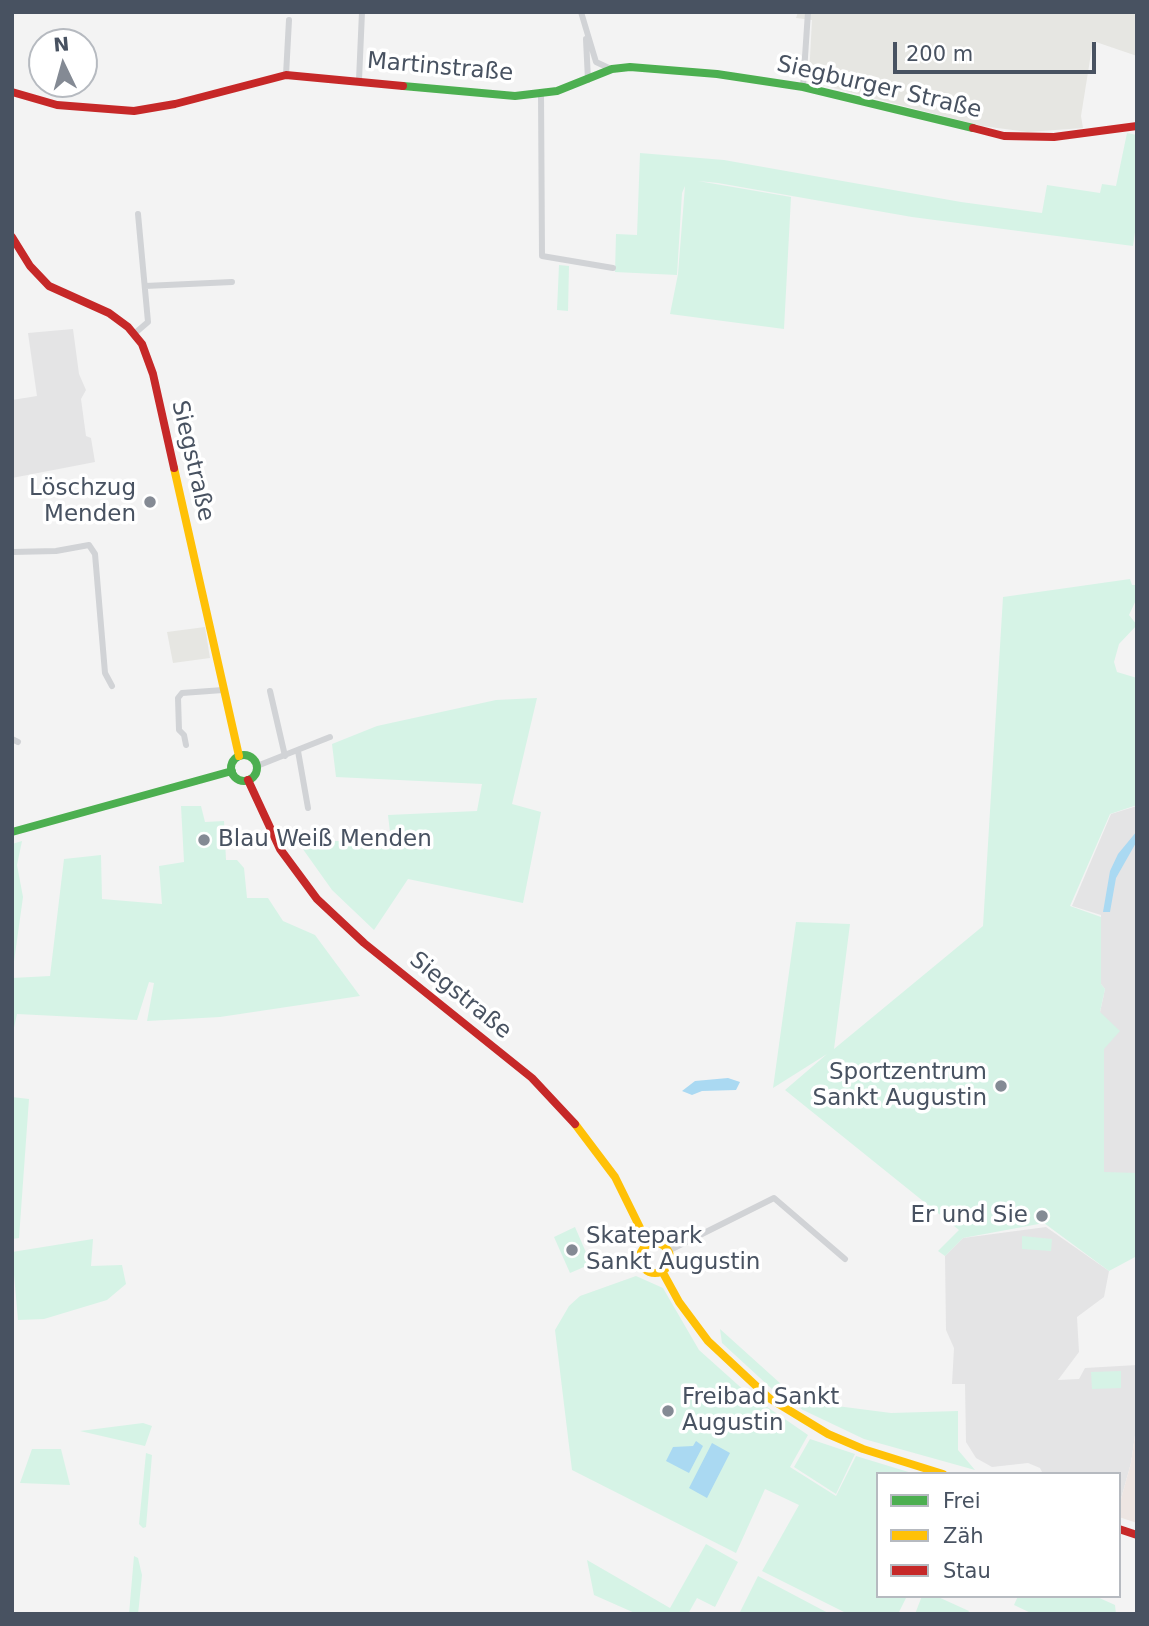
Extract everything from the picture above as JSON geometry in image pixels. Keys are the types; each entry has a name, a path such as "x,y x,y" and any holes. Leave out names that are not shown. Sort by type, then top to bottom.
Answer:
{"main road":[{"name":"Siegburger Straße","path":"588,80 612,69 630,67 707,73 803,87 1004,136 1054,138 1137,126"},
{"name":"Martinstraße","path":"12,92 57,106 134,111 175,104 286,75 515,96 541,94 588,80"},
{"name":"Siegstraße","path":"12,237 30,266 49,286 109,313 142,344 153,374 240,756"},
{"path":"240,756 250,757 257,766 254,776 248,780 237,779 232,771 233,761 240,756"},
{"path":"12,832 232,771"},
{"name":"Siegstraße","path":"248,780 258,807 280,849 317,899 364,943 532,1078 565,1110 614,1177 648,1244 640,1253 641,1264 652,1273 662,1271"},
{"path":"648,1244 657,1242 668,1251 669,1265 662,1271 679,1301 708,1341 769,1398 840,1439 937,1472"}],"street":[{"path":"359,80 362,12"},
{"path":"580,12 596,62 612,69"},
{"path":"803,87 808,12"},
{"path":"286,75 289,20"},
{"path":"586,30 588,80"},
{"path":"541,94 542,256 613,268"},
{"path":"134,334 148,322 138,214"},
{"path":"145,286 232,282"},
{"path":"12,552 56,551 89,545 95,554 105,673 112,686"},
{"path":"186,745 184,735 179,730 178,698 182,693 223,690"},
{"path":"270,691 285,756"},
{"path":"257,766 330,737"},
{"path":"298,751 308,808"},
{"path":"668,1251 774,1198 845,1259"}],"shaded area":[{"path":"798,12 1137,12 1137,56 1093,41 1081,116 1083,128 1028,132 982,126 814,83 809,76 812,20 796,18"},
{"path":"73,329 79,374 86,390 81,399 86,436 91,438 95,462 12,478 12,400 37,396 28,333"},
{"path":"205,627 210,658 173,663 167,632"},
{"path":"1137,806 1137,1173 1104,1173 1104,1049 1100,1012 1105,989 1101,984 1101,915 1072,906 1111,814"},
{"path":"1046,1227 1109,1271 1104,1297 1077,1317 1079,1352 1058,1380 1079,1379 1085,1368 1137,1365 1137,1422 1131,1463 1121,1499 1121,1472 1042,1472 1040,1468 1028,1463 992,1467 976,1458 966,1442 965,1384 952,1384 954,1348 946,1330 945,1256 963,1238"},
{"path":"1137,1422 1137,1523 1121,1518 1121,1499 1131,1463"}],"green space":[{"path":"1127,133 1137,135 1137,219 1133,246 912,217 698,181 791,197 784,329 670,314 678,274 685,186 682,193 677,275 615,272 616,234 637,235 640,153 724,160 961,202 1042,213 1047,185 1100,193 1102,184 1116,186"},
{"path":"559,265 569,266 568,311 557,310"},
{"path":"1130,579 1132,585 1137,585 1137,598 1129,615 1137,625 1119,644 1114,662 1117,672 1137,678 1137,805 1110,814 1070,906 1101,917 1101,984 1105,989 1100,1012 1120,1031 1104,1049 1104,1172 1137,1173 1137,1256 1109,1271 1044,1223 963,1238 945,1256 938,1251 959,1230 785,1090 827,1054 773,1088 796,922 850,924 834,1049 983,926 1003,597"},
{"path":"537,698 512,804 541,812 523,903 408,879 374,930 332,890 300,845 317,841 391,841 388,815 477,811 482,784 336,777 332,744 377,726 496,700"},
{"path":"181,806 201,806 205,822 224,821 226,860 237,860 244,868 247,898 268,898 283,921 315,935 360,996 220,1017 147,1021 154,983 149,982 137,1020 17,1014 13,1032 12,978 50,976 64,859 101,855 102,899 162,904 159,866 184,862"},
{"path":"22,841 17,865 23,897 12,976 12,844"},
{"path":"12,1097 29,1099 19,1238 12,1239"},
{"name":"Skatepark Sankt Augustin","path":"575,1227 591,1264 570,1273 554,1237"},
{"path":"1022,1236 1052,1239 1051,1251 1022,1249"},
{"path":"93,1239 91,1266 122,1265 126,1284 107,1300 44,1319 18,1320 12,1252"},
{"name":"Freibad Sankt Augustin","path":"636,1276 663,1288 699,1350 747,1393 808,1435 790,1467 836,1496 856,1456 908,1472 876,1472 876,1598 906,1598 898,1614 848,1614 762,1571 799,1505 765,1489 736,1553 572,1470 555,1330 569,1306 580,1296"},
{"path":"720,1329 781,1384 829,1405 891,1413 958,1411 958,1450 975,1470 864,1439 803,1410 772,1389 722,1343"},
{"path":"1121,1371 1121,1388 1092,1389 1091,1372"},
{"path":"143,1423 152,1426 145,1446 80,1431"},
{"path":"810,1439 855,1454 836,1494 794,1467"},
{"path":"32,1449 61,1449 70,1485 20,1483"},
{"path":"146,1453 152,1455 146,1527 143,1528 139,1524"},
{"path":"706,1544 738,1562 715,1607 697,1598 688,1614 637,1614 594,1595 587,1560 670,1608"},
{"path":"134,1556 138,1558 142,1575 138,1614 129,1614"},
{"path":"758,1576 830,1614 739,1614"},
{"path":"921,1598 940,1598 969,1611 967,1614 915,1614"},
{"path":"1017,1598 1099,1598 1115,1605 1116,1614 1033,1614 1014,1605"}],"water":[{"path":"1137,831 1137,841 1116,878 1110,912 1103,912 1110,871 1118,854"},
{"path":"728,1078 740,1082 736,1090 702,1091 692,1095 682,1091 695,1081"},
{"path":"696,1441 703,1446 689,1473 666,1461 673,1447 693,1446"},
{"path":"712,1443 730,1453 707,1498 689,1488"}],"traffic: fast":[{"path":"403,86 515,96 557,91 612,69 630,67 717,74 803,87 973,128"},
{"path":"244,755 253,759 257,768 253,777 244,781 235,777 231,768 235,759 244,755"},
{"path":"12,832 232,771"}],"traffic: slow":[{"path":"174,468 239,756"},
{"path":"575,1124 615,1177 648,1244"},
{"path":"655,1243 666,1247 670,1258 666,1269 655,1273 644,1269 640,1258 644,1247 655,1243"},
{"path":"662,1271 679,1302 708,1341 769,1398 828,1434 863,1449 937,1472"}],"traffic: jam":[{"path":"12,92 57,105 134,111 175,104 286,75 403,86"},
{"path":"973,128 1004,136 1054,137 1137,126"},
{"path":"12,237 30,266 49,286 109,313 128,327 142,344 153,374 174,468"},
{"path":"248,780 280,849 317,899 364,943 532,1078 575,1124"},
{"path":"1121,1530 1137,1535"}],"place":[{"name":"Löschzug Menden","path":"150,502"},
{"name":"Blau Weiß Menden","path":"204,840"},
{"name":"Sportzentrum Sankt Augustin","path":"1001,1086"},
{"name":"Er und Sie","path":"1042,1216"},
{"name":"Skatepark Sankt Augustin","path":"572,1250"},
{"name":"Freibad Sankt Augustin","path":"668,1411"}]}
